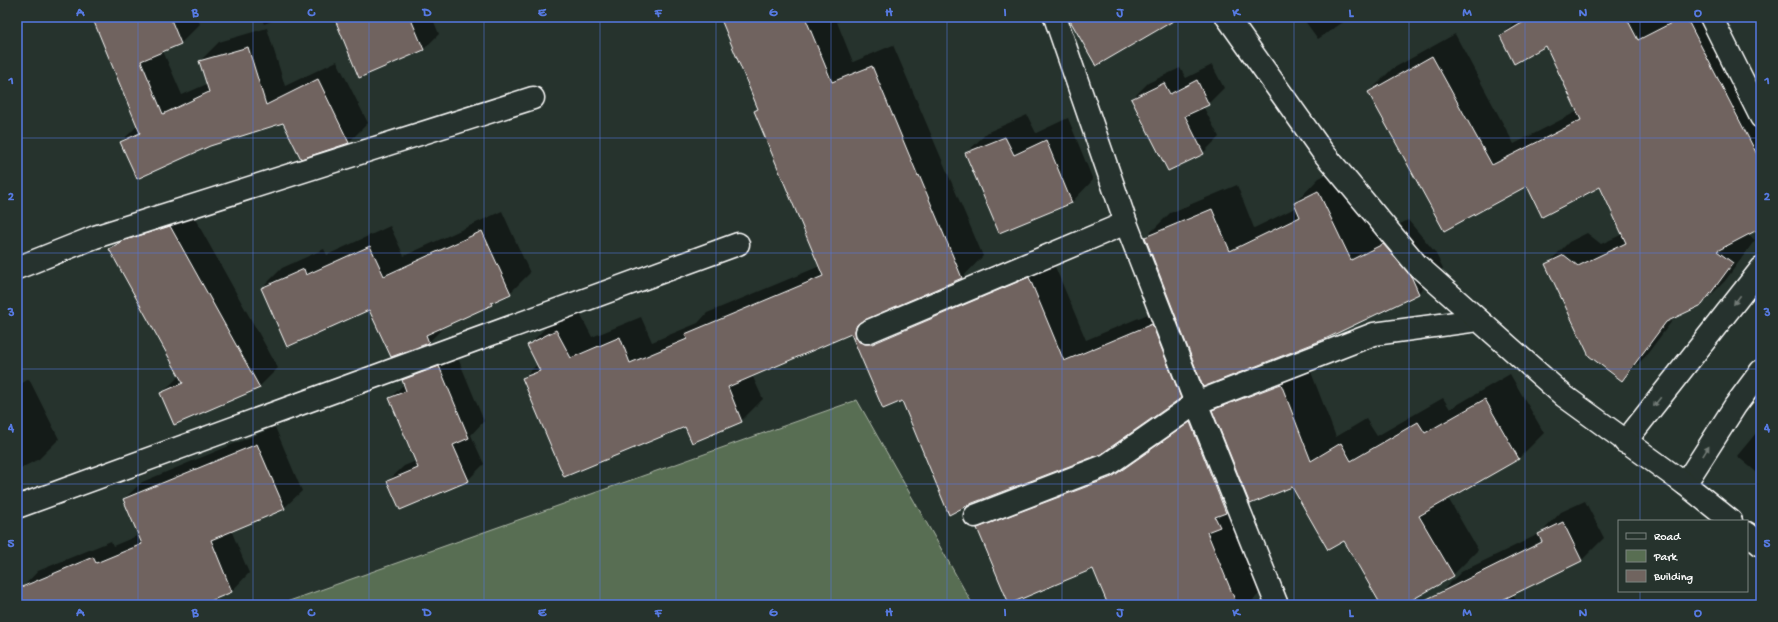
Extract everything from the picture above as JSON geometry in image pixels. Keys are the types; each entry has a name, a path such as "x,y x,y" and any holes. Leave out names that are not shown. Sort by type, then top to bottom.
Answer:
{"street":[{"path":"1055,17 1126,223 1277,605"},
{"path":"1227,17 1322,151 1412,259 1564,396 1625,442 1686,484 1731,520"},
{"path":"1711,17 1761,117"},
{"path":"17,268 95,237 533,98"},
{"path":"867,332 1126,223"},
{"path":"17,507 738,244"},
{"path":"1625,442 1761,269"},
{"path":"975,516 1107,465 1196,403 1374,334 1478,320"},
{"path":"1686,484 1735,406 1761,371"},
{"path":"1748,535 1761,545"}],"green space":[{"path":"857,400 973,605 278,605"}],"building":[{"path":"92,17 170,17 181,44 141,61 163,114 209,92 199,61 248,47 266,105 318,79 349,143 301,159 283,123 210,146 137,179 120,142 140,133"},
{"path":"334,17 410,17 424,50 359,78"},
{"path":"720,17 805,17 832,82 872,66 918,176 919,175 962,278 862,321 857,325 855,331 859,342 872,344 1029,277 1064,361 1152,324 1181,398 1101,454 970,504 949,515 902,401 883,409 851,334 728,387 742,422 692,443 685,427 564,477 522,378 540,371 527,345 556,330 571,358 620,337 630,363 687,339 685,334 823,276 754,111 758,109"},
{"path":"1068,17 1180,17 1096,66"},
{"path":"1532,17 1626,17 1638,40 1683,17 1686,17 1761,162 1761,228 1717,251 1733,263 1702,305 1666,322 1622,381 1589,356 1545,264 1564,255 1578,266 1626,243 1600,187 1542,217 1527,186 1444,231 1368,92 1432,56 1492,165 1581,120 1546,46 1514,64 1500,36"},
{"path":"1197,80 1209,105 1185,116 1204,154 1168,171 1131,99 1164,83 1170,94"},
{"path":"1005,137 1014,155 1046,140 1072,203 999,233 965,153"},
{"path":"1318,191 1351,260 1383,244 1411,276 1419,294 1325,339 1203,387 1145,237 1212,209 1230,251 1300,217 1294,203"},
{"path":"170,226 260,388 174,425 160,393 183,383 109,249 122,241"},
{"path":"482,231 511,294 491,303 492,305 426,335 429,343 391,357 369,310 287,347 261,288 304,269 306,275 370,246 384,276"},
{"path":"439,366 469,438 453,445 469,481 400,510 387,481 418,468 389,398 406,391 402,380"},
{"path":"1281,384 1311,461 1341,443 1351,461 1418,422 1425,433 1485,399 1519,459 1419,516 1454,576 1403,605 1381,605 1344,541 1328,550 1292,487 1250,504 1212,410"},
{"path":"1190,422 1226,513 1215,517 1220,527 1207,532 1237,605 1108,605 1093,569 1009,604 977,528 1112,477"},
{"path":"257,444 285,509 211,540 232,592 201,605 17,605 17,589 93,557 96,563 142,544 123,499"},
{"path":"1563,522 1582,561 1492,605 1415,605 1542,542 1538,534"}]}
